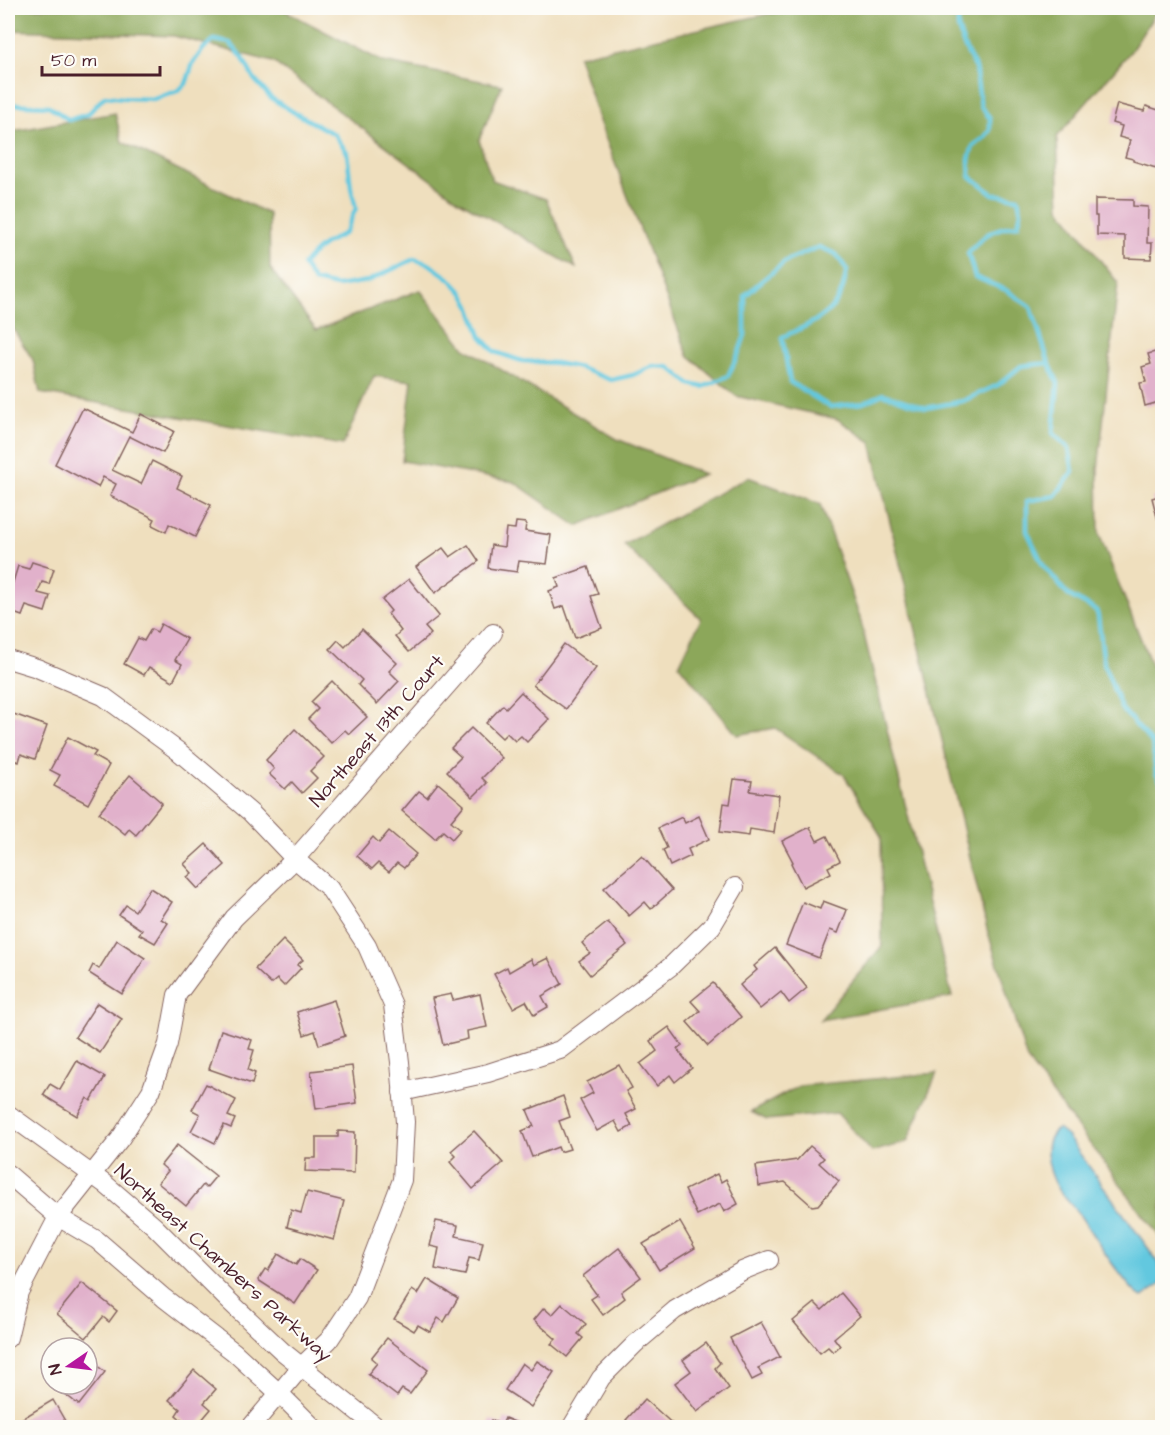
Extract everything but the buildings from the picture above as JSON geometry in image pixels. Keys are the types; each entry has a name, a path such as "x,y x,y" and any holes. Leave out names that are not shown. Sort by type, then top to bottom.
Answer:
{"street":[{"name":"Northeast 13th Court","path":"58,1217 120,1138 151,1091 168,1044 177,996 234,918 295,859 493,633"},
{"path":"8,659 37,668 103,696 177,751 251,813 295,859 329,888 367,946 393,1005 405,1122 402,1180 357,1298 328,1340 301,1367 250,1428"},
{"path":"402,1092 488,1073 560,1050 670,967 712,926 735,887"},
{"name":"Northeast Chambers Parkway","path":"8,1114 105,1184 154,1226 282,1351 378,1428"},
{"path":"8,1174 58,1217 97,1240 164,1298 234,1352 314,1428"},
{"path":"8,1338 19,1292 58,1217"},
{"path":"571,1428 601,1378 635,1344 675,1310 742,1271 769,1260"}],"green space":[{"path":"8,8 280,8 383,62 502,85 479,140 492,180 546,199 576,268 460,201 273,62 174,36 8,30"},
{"path":"795,8 1159,8 1131,51 1057,137 1060,208 1118,283 1098,470 1099,534 1162,692 1162,1240 1027,1060 987,929 871,442 837,419 736,396 688,355 599,121 578,56"},
{"path":"115,113 122,142 269,214 270,268 316,330 420,290 465,348 617,439 704,474 577,526 514,482 402,461 412,381 374,376 343,445 40,393 33,360 8,321 8,132"},
{"path":"748,477 820,504 860,618 952,997 820,1020 882,946 881,836 844,775 775,728 737,735 679,665 701,619 624,545"},
{"path":"937,1073 907,1142 872,1152 837,1113 767,1120 751,1112 799,1086"}],"water":[{"path":"1058,1129 1067,1136 1159,1263 1161,1284 1142,1297 1131,1288 1117,1270 1055,1182 1049,1166 1047,1149 1052,1134"}],"waterway":[{"path":"958,8 958,28 975,67 981,107 990,118 990,130 973,146 969,159 970,176 993,194 1018,198 1021,212 1018,225 990,233 968,253 975,277 1006,290 1031,307 1049,363"},
{"path":"8,104 49,106 69,120 88,114 105,96 154,99 177,91 186,84 193,63 204,48 214,40 230,43 242,57 254,79 271,98 334,134 347,152 356,208 345,233 322,246 303,265 314,281 337,286 368,281 414,259 429,264 450,279 463,293 481,336 495,352 522,361 556,363 580,368 611,380 633,375 653,366 669,367 690,384 703,387 728,376 745,335 745,296 786,261 819,247 836,254 847,270 841,293 831,309 824,315 782,337 790,382 830,407 863,403 883,394 926,408 963,401 998,385 1021,366 1049,363 1058,383 1053,433 1069,448 1073,472 1055,496 1027,501 1027,531 1043,565 1068,595 1096,610 1104,664 1121,708 1152,743 1156,773 1162,783"}]}
